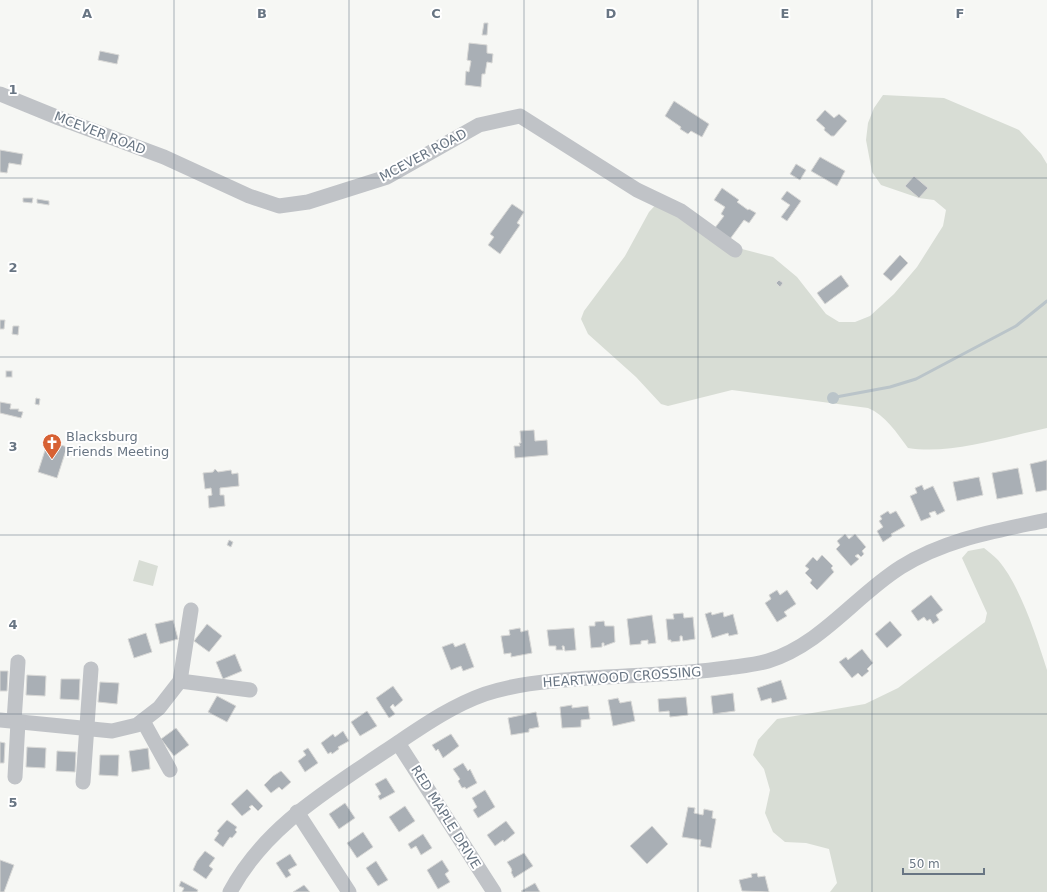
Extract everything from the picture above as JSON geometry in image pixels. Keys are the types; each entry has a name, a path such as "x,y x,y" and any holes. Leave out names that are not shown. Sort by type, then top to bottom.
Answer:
{"street":[{"name":"MCEVER ROAD","path":"0,94 164,157 248,196 279,206 308,202 387,177 479,125 520,116 637,190 681,211 735,250"},
{"name":"HEARTWOOD CROSSING","path":"230,892 254,853 273,833 297,812 398,743 459,706 486,694 510,688 553,681 704,671 766,662 788,653 815,638 899,568 921,555 946,544 974,536 1047,520"},
{"path":"11,721 112,731 137,725 159,708 180,680 191,610"},
{"path":"15,777 11,721 18,662"},
{"path":"83,782 91,669"},
{"path":"180,680 250,690"},
{"path":"143,721 170,770"},
{"name":"RED MAPLE DRIVE","path":"398,743 494,892"},
{"path":"297,812 349,892"}],"shaded area":[{"path":"883,95 944,98 1019,130 1041,154 1047,164 1047,428 978,444 925,450 908,448 880,415 868,408 732,390 668,406 661,404 636,377 588,334 581,319 584,311 625,256 649,212 662,198 675,200 742,249 773,257 797,277 826,314 839,322 855,322 870,316 894,294 917,267 943,226 946,210 934,200 919,198 881,185 872,172 866,140 868,123 874,108"},
{"path":"831,392 835,392 839,398 835,404 831,404 827,400 827,396"},
{"path":"984,548 998,560 1014,583 1027,612 1047,670 1047,892 830,892 837,883 829,849 806,843 785,842 773,832 765,813 770,790 764,769 753,755 758,740 777,719 865,704 898,688 985,622 987,613 962,558 968,551"},
{"path":"139,560 158,566 153,586 133,581"}],"building":[{"path":"484,23 488,23 487,35 482,35"},
{"path":"469,43 487,45 487,53 493,54 492,63 487,62 485,74 482,74 481,87 465,85 466,71 469,72 471,61 467,60"},
{"path":"100,51 119,55 117,64 98,60"},
{"path":"674,101 709,124 702,137 691,131 688,134 665,116"},
{"path":"825,110 834,118 839,114 847,121 834,136 831,136 824,130 825,128 816,120"},
{"path":"0,150 23,154 21,165 9,163 7,173 0,172"},
{"path":"820,157 845,171 837,186 811,171"},
{"path":"796,164 806,170 800,180 790,174"},
{"path":"914,176 928,188 919,198 905,186"},
{"path":"722,188 739,200 737,202 748,210 749,209 756,213 749,223 744,220 730,239 714,229 724,216 721,214 725,207 714,200"},
{"path":"787,191 801,201 787,221 781,217 790,205 781,199"},
{"path":"23,198 33,198 32,203 23,202"},
{"path":"37,199 49,201 49,205 37,203"},
{"path":"512,204 524,212 517,223 520,225 500,254 488,245 494,237 490,234"},
{"path":"900,255 908,263 891,281 883,274"},
{"path":"841,275 849,286 825,304 817,293"},
{"path":"779,280 783,283 780,287 776,283"},
{"path":"0,320 5,320 4,329 0,329"},
{"path":"13,326 19,326 18,335 12,334"},
{"path":"6,371 12,371 12,377 6,377"},
{"path":"36,398 40,399 39,405 35,404"},
{"path":"0,402 11,404 10,409 19,409 18,411 23,412 21,418 0,413"},
{"path":"534,430 535,441 547,440 548,455 515,458 514,446 520,446 519,443 521,443 520,431"},
{"name":"Blacksburg Friends Meeting","path":"48,441 67,447 57,478 38,472"},
{"path":"1047,460 1047,490 1036,492 1030,464"},
{"path":"1018,468 1023,494 997,499 992,473"},
{"path":"215,469 218,472 231,470 232,474 238,473 239,486 220,488 220,495 224,495 225,506 209,508 208,496 212,495 211,488 205,489 203,473 213,472"},
{"path":"979,477 983,495 957,501 953,482"},
{"path":"922,485 924,490 933,486 945,511 937,515 935,511 929,513 931,517 921,521 910,496 917,493 915,488"},
{"path":"888,511 890,514 896,511 905,526 891,534 892,536 883,542 877,531 883,527 879,521 882,519 880,516"},
{"path":"845,534 849,539 855,534 866,547 862,551 864,554 861,557 858,554 855,556 859,559 851,566 836,549 840,545 837,541"},
{"path":"229,540 233,542 231,547 227,545"},
{"path":"822,555 833,566 831,568 834,572 817,590 810,583 812,580 805,573 809,569 805,566 813,557 817,561"},
{"path":"777,590 780,595 787,590 796,604 784,612 787,616 777,622 765,603 771,599 769,595"},
{"path":"931,595 943,610 936,615 939,620 933,624 930,619 927,621 924,617 918,621 911,611"},
{"path":"711,612 712,615 723,612 724,617 733,614 738,634 729,636 728,633 712,638 705,614"},
{"path":"683,613 684,618 693,617 695,639 683,641 682,636 680,636 680,641 671,642 671,640 668,640 666,619 674,619 673,614"},
{"path":"652,615 656,643 648,644 648,640 641,641 641,644 630,645 627,619"},
{"path":"173,620 178,639 160,644 155,624"},
{"path":"604,621 605,626 614,626 615,642 604,646 604,643 602,643 602,647 591,648 589,626 595,626 595,622"},
{"path":"890,621 902,635 887,648 875,634"},
{"path":"207,624 222,636 209,652 194,641"},
{"path":"520,628 521,632 528,630 532,653 511,657 511,653 504,654 501,636 510,635 509,630"},
{"path":"574,628 576,650 565,651 564,646 562,646 563,650 556,650 556,646 549,646 547,630"},
{"path":"146,633 152,652 134,658 128,639"},
{"path":"453,643 455,647 465,643 474,667 463,671 461,666 451,670 442,647"},
{"path":"862,649 873,663 867,669 869,671 862,677 858,673 852,678 839,662 846,657 848,660"},
{"path":"235,654 242,671 223,679 216,662"},
{"path":"0,671 8,671 7,691 0,691"},
{"path":"27,675 46,676 45,696 26,695"},
{"path":"61,679 80,679 79,700 60,699"},
{"path":"781,680 787,699 772,703 771,698 761,701 757,688"},
{"path":"100,682 119,683 117,704 98,702"},
{"path":"393,686 403,700 395,707 393,704 390,707 395,714 389,718 376,698"},
{"path":"733,693 735,711 713,714 711,696"},
{"path":"217,696 236,706 227,722 208,712"},
{"path":"686,697 688,715 670,717 669,711 659,712 658,699"},
{"path":"618,698 620,703 631,701 635,721 613,726 608,700"},
{"path":"572,705 572,708 588,706 590,719 581,720 581,727 562,728 560,707"},
{"path":"367,711 377,726 360,736 351,722"},
{"path":"536,712 539,727 529,729 529,732 511,735 508,718"},
{"path":"176,728 189,745 174,756 161,739"},
{"path":"343,731 349,741 338,747 339,749 332,754 331,752 328,754 321,743 333,734 335,737"},
{"path":"451,734 459,746 443,758 438,749 436,751 432,745"},
{"path":"0,742 5,743 4,763 0,763"},
{"path":"27,747 46,748 45,768 26,767"},
{"path":"148,748 150,769 132,772 129,751"},
{"path":"308,748 318,763 305,772 298,761 306,755 303,751"},
{"path":"57,751 76,752 75,772 56,771"},
{"path":"100,755 119,755 118,776 99,775"},
{"path":"463,763 468,771 470,769 477,783 466,789 465,787 462,788 458,781 460,779 453,769"},
{"path":"281,771 291,782 282,790 279,787 271,793 264,785 273,776"},
{"path":"386,778 395,792 380,800 378,796 381,794 375,784"},
{"path":"247,789 263,806 258,811 252,805 249,807 251,809 242,816 231,804"},
{"path":"485,790 495,807 478,818 473,810 477,807 472,798"},
{"path":"345,803 355,818 339,829 329,814"},
{"path":"405,806 415,821 399,832 389,817"},
{"path":"688,807 695,808 694,813 703,815 704,809 713,811 712,818 716,819 711,848 700,846 701,840 682,837"},
{"path":"227,820 237,827 235,830 237,832 232,838 230,837 223,847 214,840 219,833 217,831"},
{"path":"506,821 515,833 504,842 503,840 495,846 487,835"},
{"path":"652,826 668,844 647,864 630,846"},
{"path":"363,832 373,847 357,858 347,843"},
{"path":"423,834 432,848 421,855 416,846 411,849 408,844"},
{"path":"205,851 215,858 209,866 213,869 206,879 193,870 197,861"},
{"path":"524,853 533,866 514,878 511,868 507,862"},
{"path":"290,854 297,865 288,870 291,875 286,878 276,863"},
{"path":"0,860 14,865 4,892 0,892"},
{"path":"442,860 449,871 445,874 450,882 438,889 427,870"},
{"path":"376,861 388,880 378,886 366,868"},
{"path":"757,873 758,877 765,876 769,892 742,891 739,880 752,877 751,874"},
{"path":"181,881 198,890 197,892 182,892 184,888 179,886"},
{"path":"535,883 540,892 521,891"},
{"path":"304,885 310,892 293,892"}],"waterway":[{"path":"836,397 890,387 916,379 1016,326 1047,301"}],"place":[{"name":"Blacksburg Friends Meeting","path":"52,460"}]}
